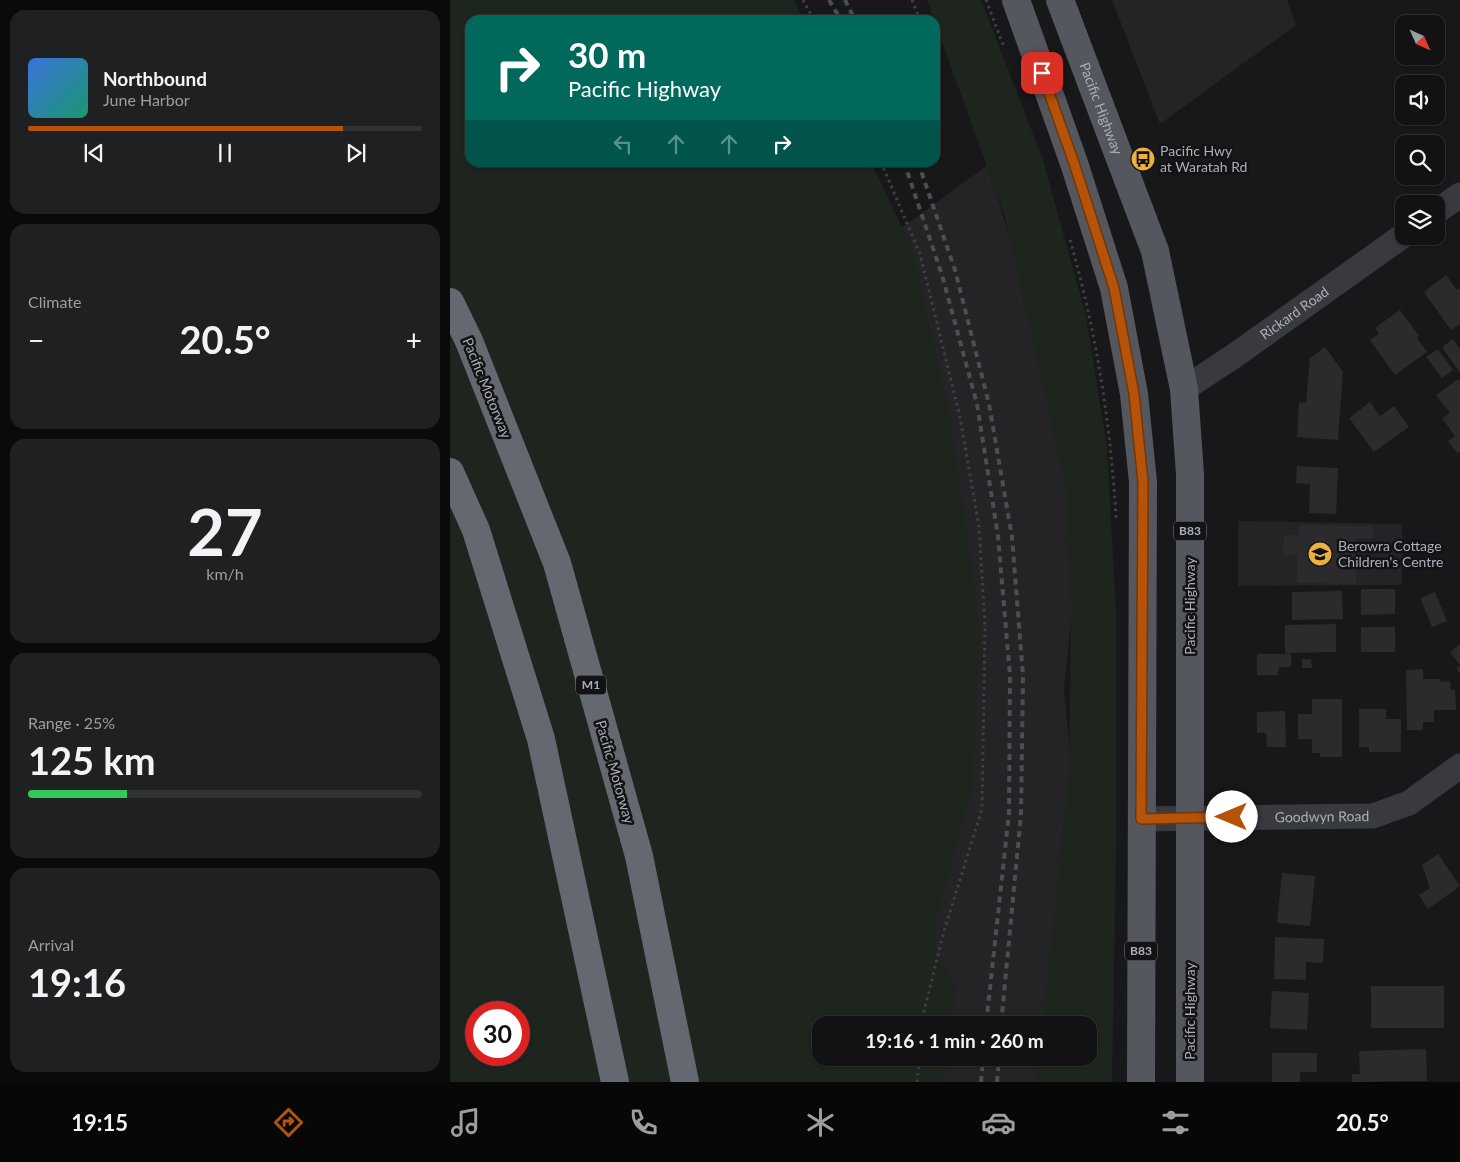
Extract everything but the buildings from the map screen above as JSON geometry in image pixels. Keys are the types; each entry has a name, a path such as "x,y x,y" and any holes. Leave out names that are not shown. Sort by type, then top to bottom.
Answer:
{"highway":[{"name":"Pacific Motorway","path":"450,302 469,340 556,563 639,856 685,1082"},
{"path":"450,472 476,530 541,739 615,1082"}],"main road":[{"name":"B83","path":"1016,0 1074,163 1114,288 1134,394 1143,482 1140,1082"},
{"name":"Pacific Highway","path":"1060,0 1155,252 1184,389 1190,476 1190,1082"}],"street":[{"path":"1445,206 1460,195"},
{"name":"Rickard Road","path":"1184,389 1234,356 1395,241"},
{"name":"Goodwyn Road","path":"1141,819 1373,816 1409,803 1460,766"}],"path":[{"path":"803,0 811,15"},
{"path":"912,0 918,15"},
{"path":"986,0 1005,50"},
{"path":"883,167 920,254 960,417 979,527 985,625 982,809 944,932 924,1016"},
{"path":"1070,240 1095,342 1113,467 1116,525"},
{"path":"917,1082 919,1066"}],"shaded area":[{"path":"450,0 794,0 801,15 465,15 465,167 873,167 913,250 950,417 980,626 972,790 937,916 934,950 956,987 952,1016 812,1016 812,1066 946,1066 944,1082 450,1082"},
{"path":"927,0 981,0 1043,160 1086,316 1107,447 1116,611 1116,850 1112,1082 1036,1082 1038,1066 1097,1066 1097,1016 1043,1016 1069,779 1071,610 1066,488 1005,217 940,36 940,15 932,15"},
{"path":"1112,0 1287,0 1296,25 1160,124"},
{"path":"988,165 1032,314 1072,474 1073,600 1064,689 1088,941 1080,1016 916,1016 863,256"},
{"name":"Berowra Cottage Children's Centre","path":"1238,521 1402,524 1402,585 1238,586"},
{"path":"913,1066 1075,1066 1073,1082 911,1082"}],"railway":[{"path":"829,0 838,15"},
{"path":"845,0 852,15"},
{"path":"906,167 942,275 977,404 998,536 1010,676 1009,813 987,1016"},
{"path":"920,167 955,270 989,404 1012,537 1023,676 1021,814 1002,1016"},
{"path":"981,1082 982,1066"},
{"path":"997,1082 998,1066"}],"place":[{"name":"Pacific Hwy at Waratah Rd","path":"1143,159"},
{"name":"Berowra Cottage Children's Centre","path":"1320,554"}],"route":[{"path":"1042,73 1074,163 1114,288 1134,394 1143,482 1141,819 1232,817"}]}
